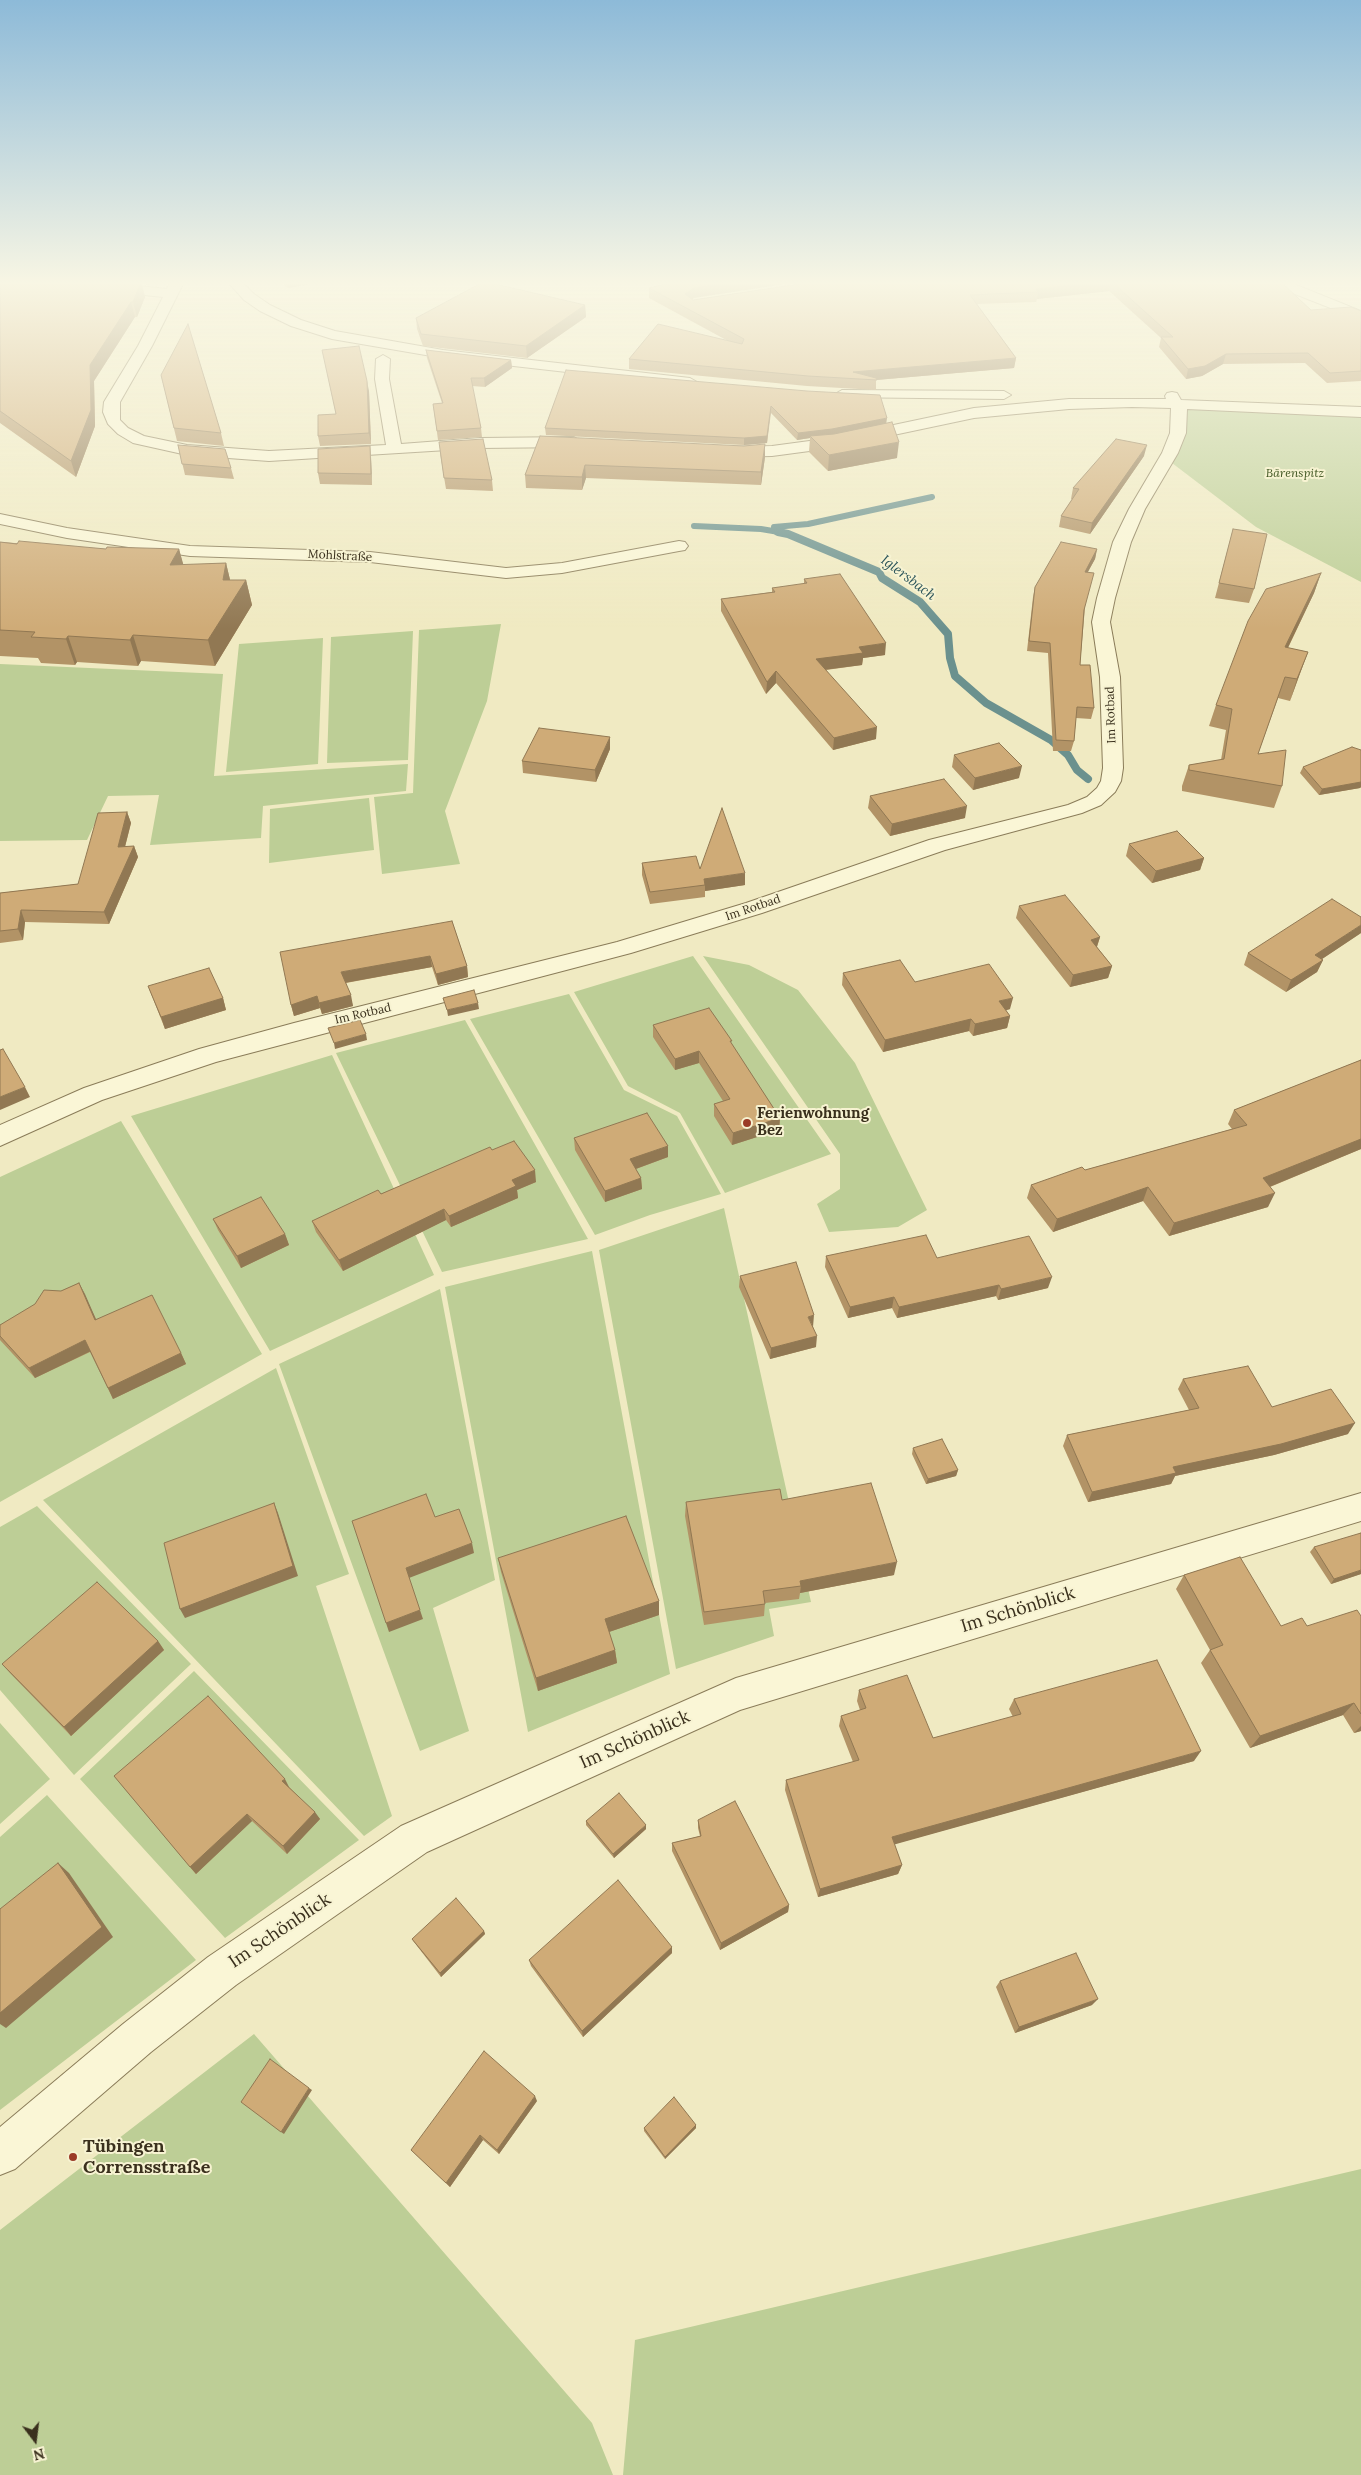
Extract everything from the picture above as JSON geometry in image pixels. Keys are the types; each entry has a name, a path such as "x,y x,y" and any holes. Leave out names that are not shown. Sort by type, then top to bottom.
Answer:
{"street":[{"path":"114,398 112,402 113,421 123,431 139,440 160,446 236,454 304,456 525,441 590,444"},
{"path":"385,398 394,449"},
{"path":"964,398 982,405 982,409 974,413"},
{"path":"1134,398 1361,412"},
{"path":"708,452 772,450 832,443 974,413 1099,402 1174,400 1361,405"},
{"name":"Im Rotbad","path":"0,1136 93,1094 208,1055 286,1033 632,946 754,908 937,845 1075,809 1094,801 1105,792 1112,781 1113,768 1110,677 1103,645 1101,622 1122,542 1137,509 1175,444 1180,419 1179,409 1174,400"},
{"name":"Mohlstraße","path":"0,519 67,533 190,551 370,557 477,571 506,572 562,568 679,546"},
{"name":"Im Schönblick","path":"0,2154 137,2038 222,1971 414,1839 736,1695 1361,1508"}],"green space":[{"name":"Bärenspitz","path":"1175,404 1361,412 1361,582 1256,527 1172,463"},
{"path":"501,624 487,701 445,811 460,864 382,874 374,797 413,793 419,630"},
{"path":"413,631 408,760 327,763 331,637"},
{"path":"323,638 318,764 226,772 239,644"},
{"path":"0,664 223,674 214,776 408,764 406,791 263,806 261,838 150,845 159,795 108,796 87,840 0,841"},
{"path":"369,798 374,850 269,863 270,809"},
{"path":"693,956 831,1154 725,1193 680,1113 628,1086 574,992"},
{"path":"703,956 749,965 798,990 855,1063 927,1210 898,1227 829,1232 817,1204 840,1189 840,1154"},
{"path":"569,994 624,1090 677,1116 721,1194 650,1215 595,1235 470,1019"},
{"path":"465,1020 588,1239 442,1272 336,1053"},
{"path":"332,1055 434,1275 270,1351 131,1116"},
{"path":"121,1121 262,1354 0,1502 0,1177"},
{"path":"724,1208 811,1602 769,1609 774,1636 676,1669 599,1250"},
{"path":"592,1251 670,1674 528,1732 445,1287"},
{"path":"440,1289 495,1580 433,1608 469,1731 420,1751 279,1364"},
{"path":"276,1368 349,1574 316,1586 392,1816 364,1836 43,1500"},
{"path":"37,1506 191,1664 74,1775 0,1690 0,1527"},
{"path":"194,1671 359,1840 225,1938 80,1779"},
{"path":"0,1723 50,1779 0,1824"},
{"path":"47,1795 196,1960 0,2110 0,1837"},
{"path":"254,2034 592,2423 613,2475 0,2475 0,2230"},
{"path":"1361,2169 1361,2475 623,2475 635,2340"}],"building":[{"path":"0,398 91,398 91,410 71,461 0,411"},
{"path":"167,398 210,398 221,433 174,428"},
{"path":"332,398 368,398 369,433 318,436 318,415 336,414"},
{"path":"441,398 475,398 481,428 437,431 433,404 443,403"},
{"path":"556,398 881,398 887,418 832,429 798,433 771,406 767,436 744,438 545,428"},
{"path":"892,422 899,442 829,455 810,436 834,434"},
{"path":"540,436 744,446 765,444 761,472 585,465 582,477 525,475"},
{"path":"483,439 492,480 444,478 439,442"},
{"path":"1116,439 1147,445 1092,523 1061,516 1079,489 1073,488"},
{"path":"178,445 225,449 231,468 182,464"},
{"path":"370,446 371,474 318,473 318,449"},
{"path":"1233,529 1267,534 1254,589 1219,583"},
{"path":"19,541 106,549 107,547 179,549 170,565 226,563 223,580 246,580 208,640 133,635 130,640 68,636 66,639 31,637 35,632 0,630 0,542 17,544"},
{"path":"1061,542 1097,549 1085,572 1094,573 1084,610 1080,665 1090,665 1094,708 1077,707 1074,741 1056,740 1050,643 1029,641 1035,587"},
{"path":"1321,573 1285,647 1308,652 1297,679 1285,677 1258,754 1286,750 1282,786 1189,770 1189,765 1224,759 1232,709 1216,705 1248,621 1266,589"},
{"path":"840,574 886,643 859,647 863,653 816,659 877,727 834,738 776,671 767,682 721,599 775,592 772,588 807,583 804,579"},
{"path":"539,728 610,737 595,770 522,761"},
{"path":"999,743 1022,766 975,778 954,755"},
{"path":"1352,747 1361,750 1361,782 1322,789 1303,767"},
{"path":"944,779 967,806 892,824 870,796"},
{"path":"722,808 745,873 704,879 705,885 650,892 642,863 696,856 700,869"},
{"path":"127,812 118,847 134,846 104,912 21,910 18,929 0,931 0,893 78,884 98,813"},
{"path":"1177,831 1204,858 1156,871 1129,844"},
{"path":"1065,895 1100,937 1091,940 1112,966 1073,975 1019,906"},
{"path":"1332,899 1361,917 1361,925 1315,955 1323,960 1291,980 1248,953"},
{"path":"452,921 467,966 436,974 430,956 341,972 351,995 319,1003 317,996 291,1005 280,952"},
{"path":"900,960 915,982 989,964 1013,998 999,1001 1010,1016 975,1024 971,1019 885,1040 843,973"},
{"path":"209,968 223,998 161,1017 148,986"},
{"path":"474,990 478,1003 447,1010 443,998"},
{"path":"709,1008 780,1118 733,1133 714,1104 730,1099 699,1051 675,1059 653,1025"},
{"path":"360,1020 366,1034 334,1043 328,1028"},
{"path":"3,1049 25,1087 0,1097 0,1050"},
{"path":"1361,1060 1361,1139 1263,1178 1275,1193 1174,1223 1148,1187 1057,1219 1031,1185 1082,1167 1085,1170 1247,1125 1234,1110"},
{"path":"647,1113 668,1146 630,1159 641,1178 605,1191 574,1138"},
{"path":"514,1141 535,1170 512,1180 516,1186 449,1216 444,1209 339,1260 312,1221 378,1190 381,1194 490,1147 492,1150"},
{"path":"261,1197 285,1234 237,1256 213,1219"},
{"path":"926,1235 937,1258 1029,1236 1052,1277 1001,1289 999,1285 899,1307 894,1297 850,1307 826,1256"},
{"path":"796,1262 814,1315 808,1317 817,1336 771,1348 740,1276"},
{"path":"79,1283 95,1320 152,1295 181,1353 108,1388 85,1340 29,1368 0,1336 0,1325 35,1304 44,1290 61,1291"},
{"path":"1248,1366 1272,1407 1331,1389 1355,1423 1281,1444 1173,1467 1176,1473 1092,1492 1067,1435 1199,1408 1183,1379"},
{"path":"942,1439 958,1470 928,1479 913,1448"},
{"path":"871,1483 897,1562 800,1581 801,1586 763,1591 765,1604 704,1612 686,1502 780,1489 782,1500"},
{"path":"426,1494 435,1517 459,1509 472,1543 406,1568 420,1610 386,1623 352,1521"},
{"path":"274,1503 293,1566 180,1609 164,1543"},
{"path":"626,1516 659,1601 605,1619 615,1650 536,1678 498,1558"},
{"path":"1361,1533 1361,1570 1334,1579 1314,1547"},
{"path":"1240,1557 1281,1626 1302,1618 1307,1626 1357,1610 1361,1616 1361,1714 1354,1703 1260,1736 1210,1650 1223,1645 1184,1575"},
{"path":"97,1582 158,1641 64,1727 2,1664"},
{"path":"1157,1660 1201,1751 892,1837 902,1865 820,1889 786,1780 859,1760 841,1716 866,1708 859,1690 907,1675 933,1738 1021,1714 1014,1699"},
{"path":"208,1696 285,1779 282,1781 315,1812 283,1846 247,1814 190,1867 114,1776"},
{"path":"619,1793 646,1825 613,1854 586,1821"},
{"path":"735,1801 789,1905 721,1943 672,1843 701,1836 698,1820"},
{"path":"58,1863 102,1927 0,2013 0,1909"},
{"path":"618,1880 672,1947 582,2031 529,1960"},
{"path":"456,1898 484,1931 440,1973 412,1939"},
{"path":"1076,1953 1098,1999 1019,2027 1000,1981"},
{"path":"484,2051 535,2096 497,2150 480,2135 446,2183 411,2150"},
{"path":"270,2059 309,2088 281,2132 241,2102"},
{"path":"674,2097 696,2125 665,2157 644,2128"}],"waterway":[{"path":"774,527 808,524 932,497"},
{"name":"Iglersbach","path":"694,526 761,529 785,533"},
{"name":"Iglersbach","path":"778,532 788,534 879,572 882,578 920,602 948,634 950,658 955,676 986,703 1051,740 1068,755 1077,770 1088,779"}],"place":[{"name":"Ferienwohnung Bez","path":"747,1123"},
{"name":"Tübingen Corrensstraße","path":"73,2157"}]}
